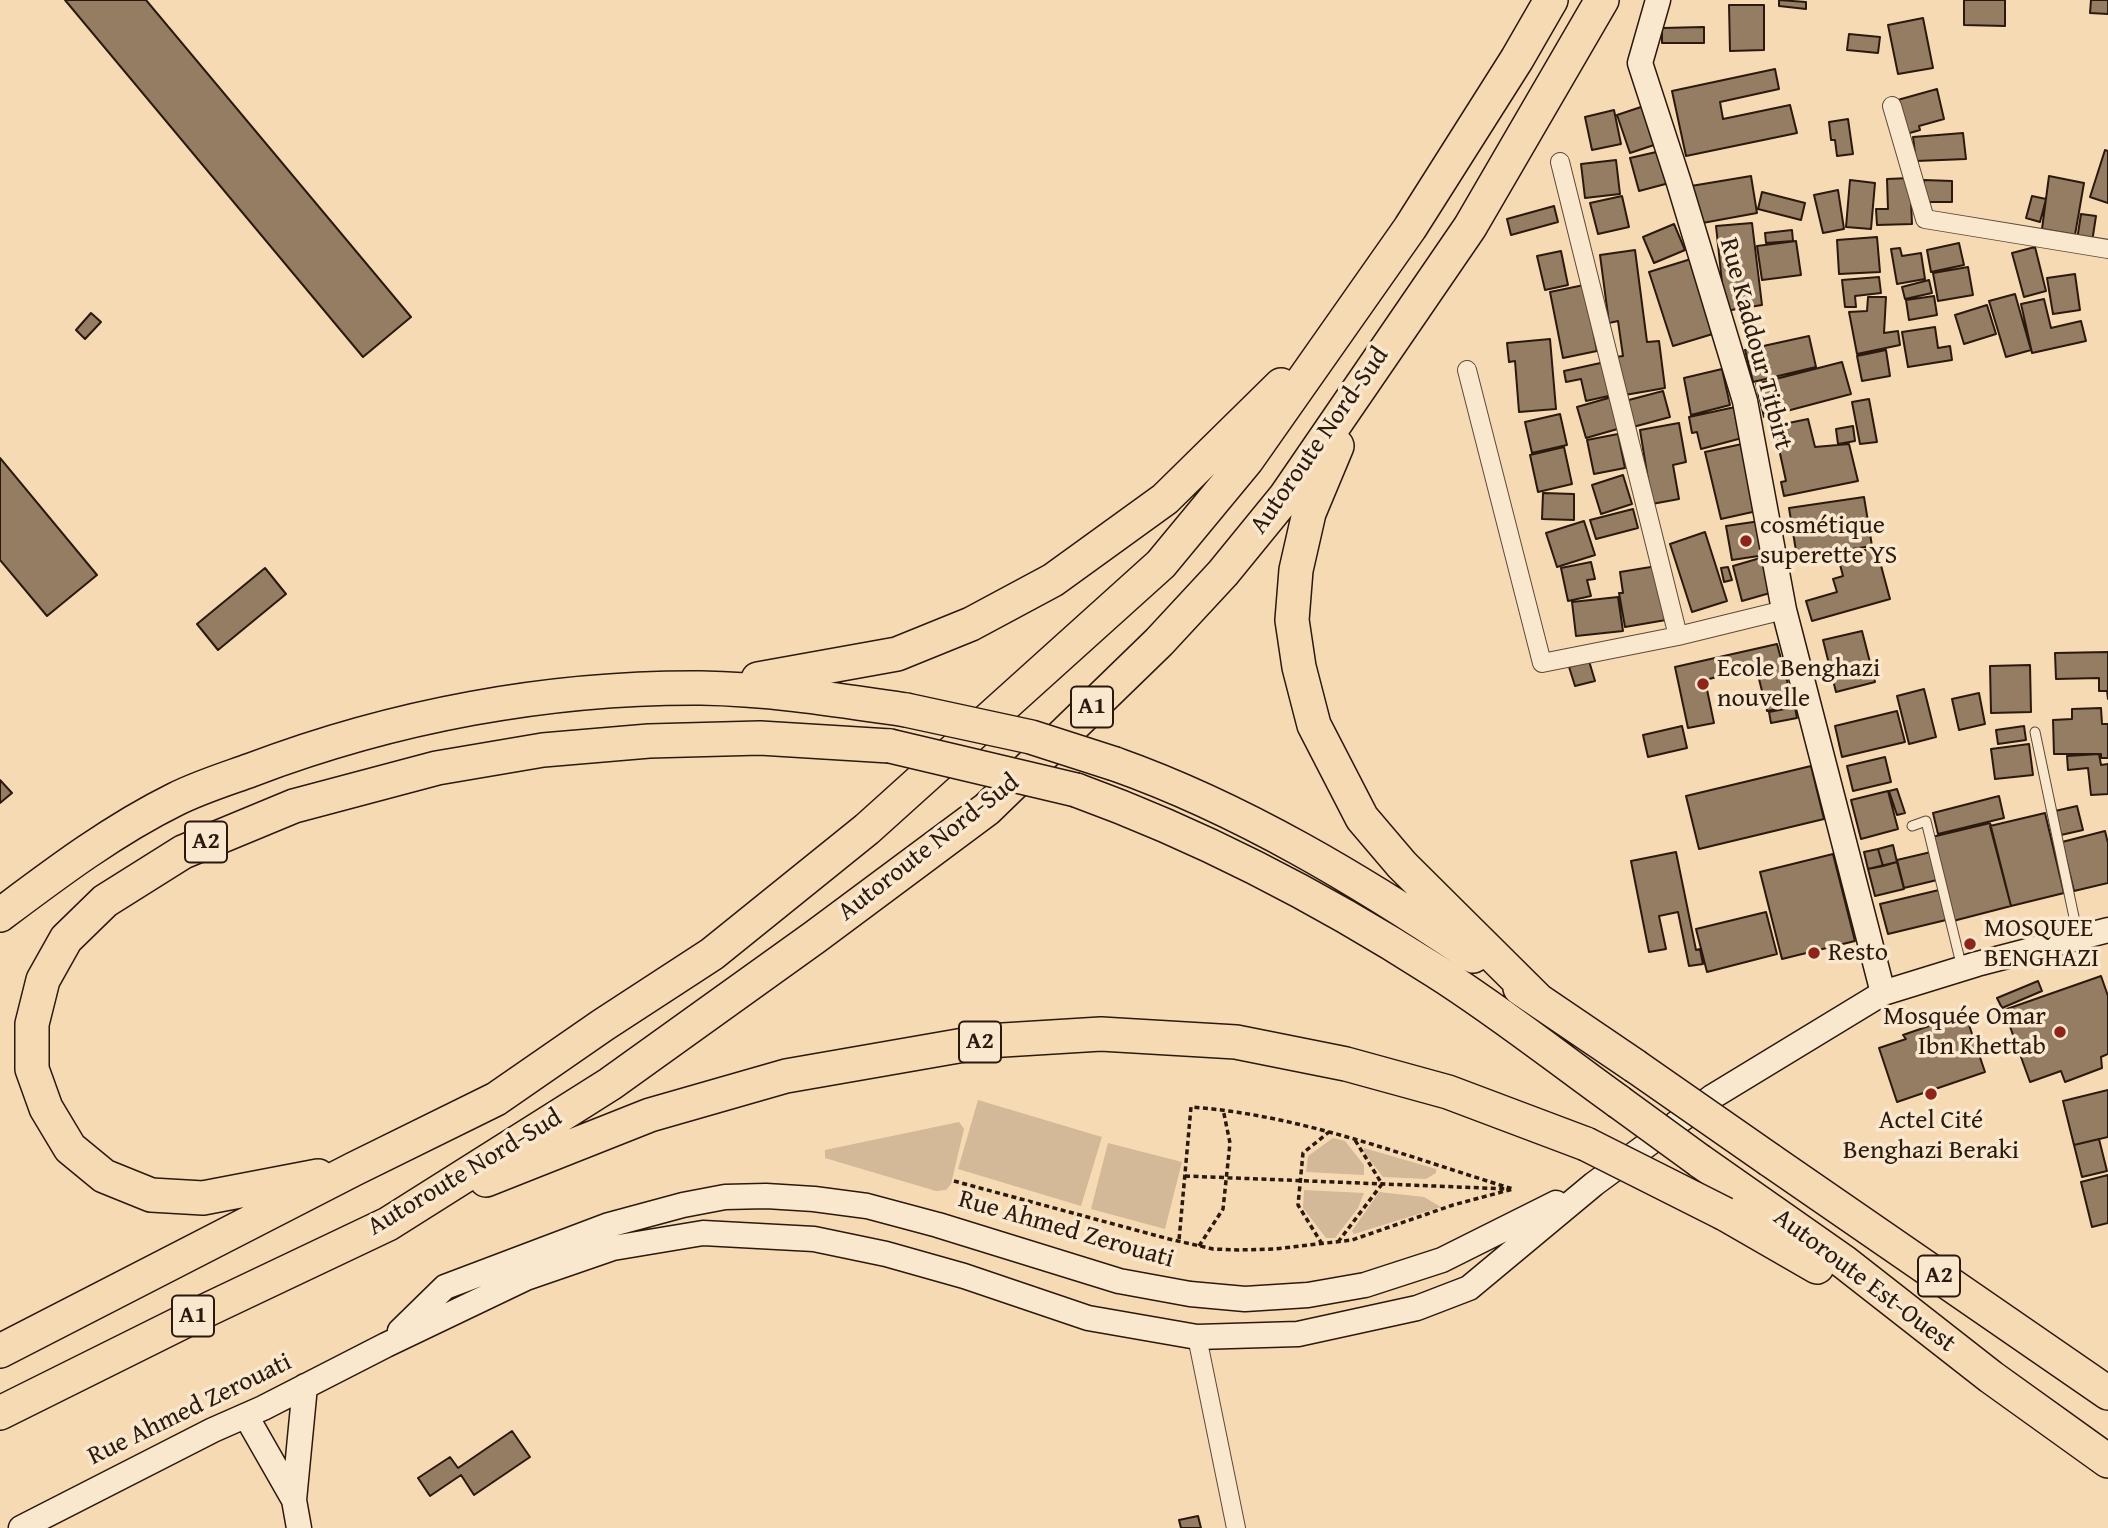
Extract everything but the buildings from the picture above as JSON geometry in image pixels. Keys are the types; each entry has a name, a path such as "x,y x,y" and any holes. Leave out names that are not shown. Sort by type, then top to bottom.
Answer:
{"highway":[{"name":"Autoroute Nord-Sud","path":"0,1352 354,1169 496,1099 712,954 867,829 1161,564 1247,460 1410,229 1517,59 1550,0"},
{"name":"Autoroute Nord-Sud","path":"0,1413 388,1224 610,1084 815,937 986,809 1159,642 1223,573 1285,496 1470,226 1602,0"},
{"path":"703,688 897,654 971,624 1053,580 1165,499 1346,319"},
{"path":"1374,366 1309,513 1296,570 1292,620 1299,667 1314,725 1362,817 1402,865 1537,999"},
{"path":"0,915 72,860 177,798 291,755 410,719 504,704 634,689 703,688 800,695 906,710 1031,737 1166,782 1220,807 1314,858 1437,932 1537,999"},
{"name":"Autoroute Est-Ouest","path":"354,1169 203,1198 150,1195 104,1176 70,1148 46,1108 32,1069 32,1024 43,980 66,939 105,901 183,852 294,806 436,768 543,750 649,741 760,738 890,746 1076,790 1141,813 1237,858 1342,914 1438,972 1844,1262 1991,1377 2108,1461"},
{"name":"Autoroute Est-Ouest","path":"1537,999 2108,1393"},
{"name":"A2","path":"388,1224 506,1171 650,1115 786,1076 1000,1040 1101,1034 1236,1042 1346,1064 1448,1092 1586,1144 1725,1214 1811,1263 1991,1377"}],"main road":[{"name":"Rue Kaddour Titbirt","path":"1658,0 1640,63 1745,401 1784,610 1883,993"},
{"path":"1594,1184 1712,1097 1883,993 1962,968 2108,930"},
{"name":"Rue Ahmed Zerouati","path":"21,1528 213,1430 526,1278 613,1248 703,1233 814,1239 886,1254 964,1276 1088,1318 1197,1338 1298,1334 1417,1308 1469,1288 1594,1184"},
{"name":"Rue Ahmed Zerouati","path":"386,1345 445,1287 609,1225 682,1205 725,1197 790,1197 867,1206 1119,1280 1190,1294 1245,1299 1308,1295 1365,1285 1442,1260 1594,1184"},
{"path":"299,1528 294,1500 305,1386"},
{"path":"246,1416 294,1500"}],"street":[{"path":"1892,106 1925,219 2108,249"},
{"path":"1560,162 1678,636"},
{"path":"1467,370 1542,663 1678,636 1784,610"},
{"path":"1197,1338 1236,1528"}],"lane":[{"path":"2035,732 2078,938"},
{"path":"1912,826 1926,821 1962,968"}],"path":[{"path":"1179,1240 1191,1107 1223,1109 1297,1123 1514,1189"},
{"path":"1199,1246 1223,1209 1230,1143 1223,1109"},
{"path":"1322,1244 1298,1205 1303,1153 1329,1132"},
{"path":"1355,1140 1381,1184"},
{"path":"1185,1176 1514,1189"},
{"path":"954,1181 1199,1246 1238,1250 1352,1240 1453,1205 1514,1189"},
{"path":"1338,1242 1381,1184"}],"shaded area":[{"path":"978,1100 1102,1137 1081,1206 958,1169"},
{"path":"959,1122 964,1129 951,1184 946,1190 936,1191 825,1158 825,1150"},
{"path":"1333,1138 1345,1141 1364,1165 1364,1175 1306,1172 1308,1156"},
{"path":"1108,1143 1182,1162 1165,1229 1091,1209"},
{"path":"1364,1148 1436,1169 1436,1173 1426,1179 1383,1177 1363,1151"},
{"path":"1304,1190 1364,1193 1358,1208 1335,1238 1326,1238 1303,1208"},
{"path":"1379,1192 1424,1197 1441,1207 1354,1234 1352,1231"}],"place":[{"name":"cosmétique superette YS","path":"1746,541"},
{"name":"Ecole Benghazi nouvelle","path":"1703,684"},
{"name":"MOSQUEE BENGHAZI","path":"1970,944"},
{"name":"Resto","path":"1814,953"},
{"name":"Mosquée Omar Ibn Khettab","path":"2060,1032"},
{"name":"Actel Cité Benghazi Beraki","path":"1931,1094"}]}
